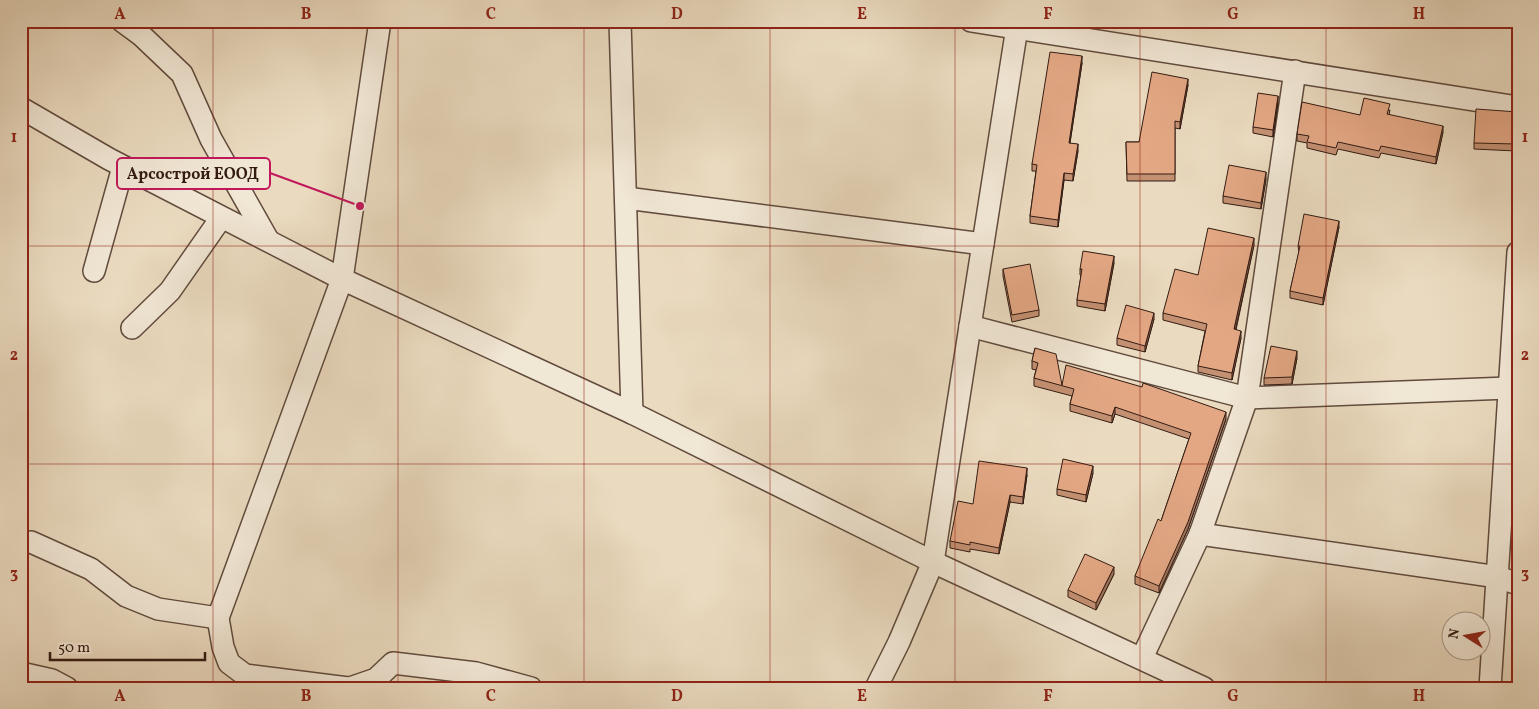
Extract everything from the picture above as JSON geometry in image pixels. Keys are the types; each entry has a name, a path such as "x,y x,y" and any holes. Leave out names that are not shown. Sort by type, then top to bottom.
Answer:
{"street":[{"path":"122,21 141,35 182,74 211,138 268,240"},
{"path":"380,21 342,279 218,618 223,647 229,663 253,682 349,688 376,679 393,663 476,673 531,688"},
{"path":"620,21 632,413"},
{"path":"971,21 1018,25 1518,107"},
{"path":"876,688 900,642 933,562 1018,25"},
{"path":"1142,658 1200,534 1247,398 1295,71"},
{"path":"21,108 124,167 342,279 632,413 933,562 1204,688"},
{"path":"94,271 124,167"},
{"path":"626,198 983,244"},
{"path":"132,328 170,291 221,218"},
{"path":"1490,688 1498,577 1510,461 1508,388 1515,337 1518,252"},
{"path":"970,326 1247,398 1508,388"},
{"path":"1200,534 1498,577 1518,584"},
{"path":"31,542 91,569 126,596 158,609 218,618"},
{"path":"893,688 900,642"},
{"path":"21,673 52,680 67,688"}],"building":[{"path":"1050,52 1082,56 1069,143 1078,144 1073,174 1064,173 1058,220 1030,216 1037,165 1032,164"},
{"path":"1152,72 1188,79 1180,122 1175,121 1175,174 1127,174 1126,142 1139,142"},
{"path":"1258,93 1278,96 1273,130 1253,127"},
{"path":"1364,98 1390,104 1387,114 1443,126 1436,157 1381,146 1379,151 1338,142 1336,148 1307,142 1309,136 1297,134 1302,102 1360,115"},
{"path":"1476,109 1518,112 1516,144 1474,143"},
{"path":"1229,165 1266,172 1261,203 1223,196"},
{"path":"1304,214 1339,221 1323,298 1290,291 1300,246 1298,246"},
{"path":"1208,228 1254,238 1234,329 1241,331 1232,373 1198,366 1207,324 1163,313 1175,269 1198,275"},
{"path":"1083,251 1114,256 1105,304 1077,300"},
{"path":"1030,264 1039,310 1012,315 1003,269"},
{"path":"1126,305 1154,313 1145,346 1117,338"},
{"path":"1271,346 1297,351 1292,377 1264,378"},
{"path":"1035,348 1056,354 1062,385 1066,365 1142,387 1143,383 1226,412 1188,522 1159,586 1135,576 1158,519 1161,521 1191,433 1115,407 1112,416 1070,404 1074,389 1034,378 1038,363 1032,361"},
{"path":"1063,459 1093,466 1086,495 1057,489"},
{"path":"979,461 1027,468 1023,497 1010,495 999,548 970,542 970,545 950,541 958,501 973,504"},
{"path":"1085,554 1114,567 1096,603 1068,590"}],"place":[{"name":"Арсострой ЕООД","path":"360,206"}]}
